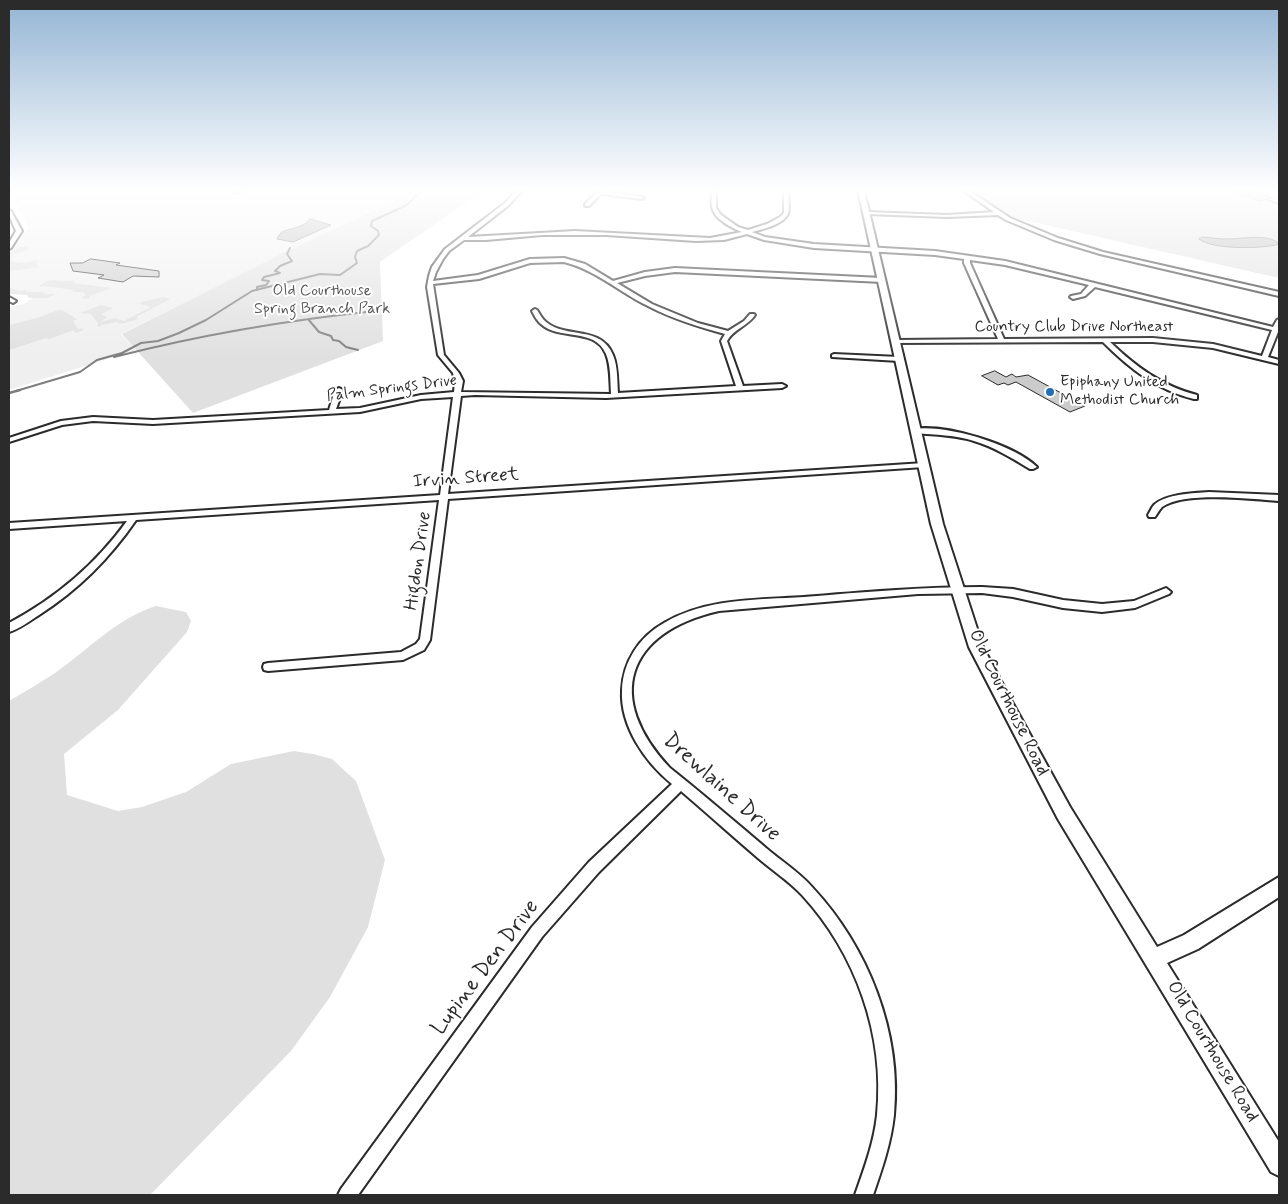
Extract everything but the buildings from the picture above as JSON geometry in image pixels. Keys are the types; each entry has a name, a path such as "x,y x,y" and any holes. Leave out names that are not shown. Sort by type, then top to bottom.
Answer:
{"street":[{"path":"454,246 439,260 431,276 430,283 468,279 530,261 556,259 578,263 650,305 696,324 728,333"},
{"path":"824,246 967,257 1019,266 1277,330"},
{"path":"1080,246 1279,294"},
{"name":"Old Courthouse Road","path":"875,249 937,524 976,647 1005,705 1064,813 1155,958 1279,1164"},
{"path":"967,257 967,263 1002,341"},
{"path":"612,283 656,272 675,270 882,280"},
{"name":"Higdon Drive","path":"268,668 403,656 420,647 425,640 458,394 458,377 441,355 430,283"},
{"path":"1073,297 1083,295 1094,284"},
{"path":"535,311 540,320 549,327 587,336 605,347 610,358 615,395"},
{"path":"740,388 724,341 728,333 748,321 752,315"},
{"path":"1264,358 1277,330 1279,321"},
{"path":"1104,340 1142,375 1165,388 1194,397"},
{"name":"Country Club Drive Northeast","path":"896,342 1153,340 1195,344 1279,362"},
{"path":"834,356 899,359"},
{"name":"Palm Springs Drive","path":"9,440 62,424 93,419 153,422 377,408 421,397 496,392 562,396 615,395 782,386"},
{"path":"332,411 338,390"},
{"path":"916,431 951,434 978,439 1004,450 1033,467"},
{"name":"Irvin Street","path":"9,526 924,465"},
{"path":"1152,515 1156,507 1161,503 1192,496 1220,494 1279,498"},
{"path":"9,628 52,602 87,572 113,547 134,517"},
{"name":"Drewlaine Drive","path":"864,1195 881,1146 887,1105 887,1068 881,1025 868,984 851,950 831,919 807,891 656,764 646,750 631,720 627,684 634,659 652,636 666,627 700,611 719,607 918,591 958,591 1003,592 1063,604 1102,608 1135,604 1166,592"},
{"name":"Lupine Den Drive","path":"347,1195 537,932 594,867 680,784"},
{"path":"1155,958 1191,942 1279,886"}],"shaded area":[{"path":"14,246 299,246 121,334 136,350 9,390 9,307 24,304 33,298 33,295 9,291 9,253"},
{"path":"1222,246 1270,246 1251,248"}],"green space":[{"name":"Old Courthouse Spring Branch Park","path":"298,246 403,246 380,262 383,341 193,413 122,334"},
{"path":"1139,246 1279,246 1279,278"},
{"path":"19,247 27,247 29,250 12,255 10,261 22,263 39,260 36,262 37,266 41,267 9,271 9,253"},
{"path":"47,281 75,281 73,283 112,288 84,299 82,297 86,295 83,292 72,292 74,290 44,286 38,287"},
{"path":"9,288 21,291 27,289 25,292 55,294 47,298 29,298 27,295 9,294"},
{"path":"164,297 170,299 136,317 138,318 136,320 120,324 117,322 98,327 98,323 91,314 80,313 101,305 113,308 101,314 107,317 101,322 114,318 124,321 151,307 140,304 141,302"},
{"path":"62,310 77,319 73,321 78,329 83,328 82,331 75,333 74,330 9,350 9,325 37,318"},
{"path":"156,606 186,612 191,621 187,632 118,710 64,754 67,795 118,811 142,807 186,792 231,764 294,751 313,754 332,759 356,781 385,860 368,927 330,997 291,1051 150,1195 9,1195 9,701 55,673 128,618"}],"waterway":[{"path":"257,290 320,274 340,275 357,263 355,257 357,251 368,246"},
{"path":"257,290 257,287 266,285 269,281 262,280 264,277 280,273 275,271 280,266 292,261 287,254 290,248"},
{"path":"16,391 80,372 97,360 122,353 141,343 158,341 179,333 206,320 257,290"},
{"path":"308,319 376,311"},
{"path":"114,357 244,329 308,319"},
{"path":"308,319 319,332 331,336 333,340 339,341 346,347 358,350"},
{"path":"9,393 20,390"}],"place":[{"name":"Epiphany United Methodist Church","path":"1050,392"}]}
